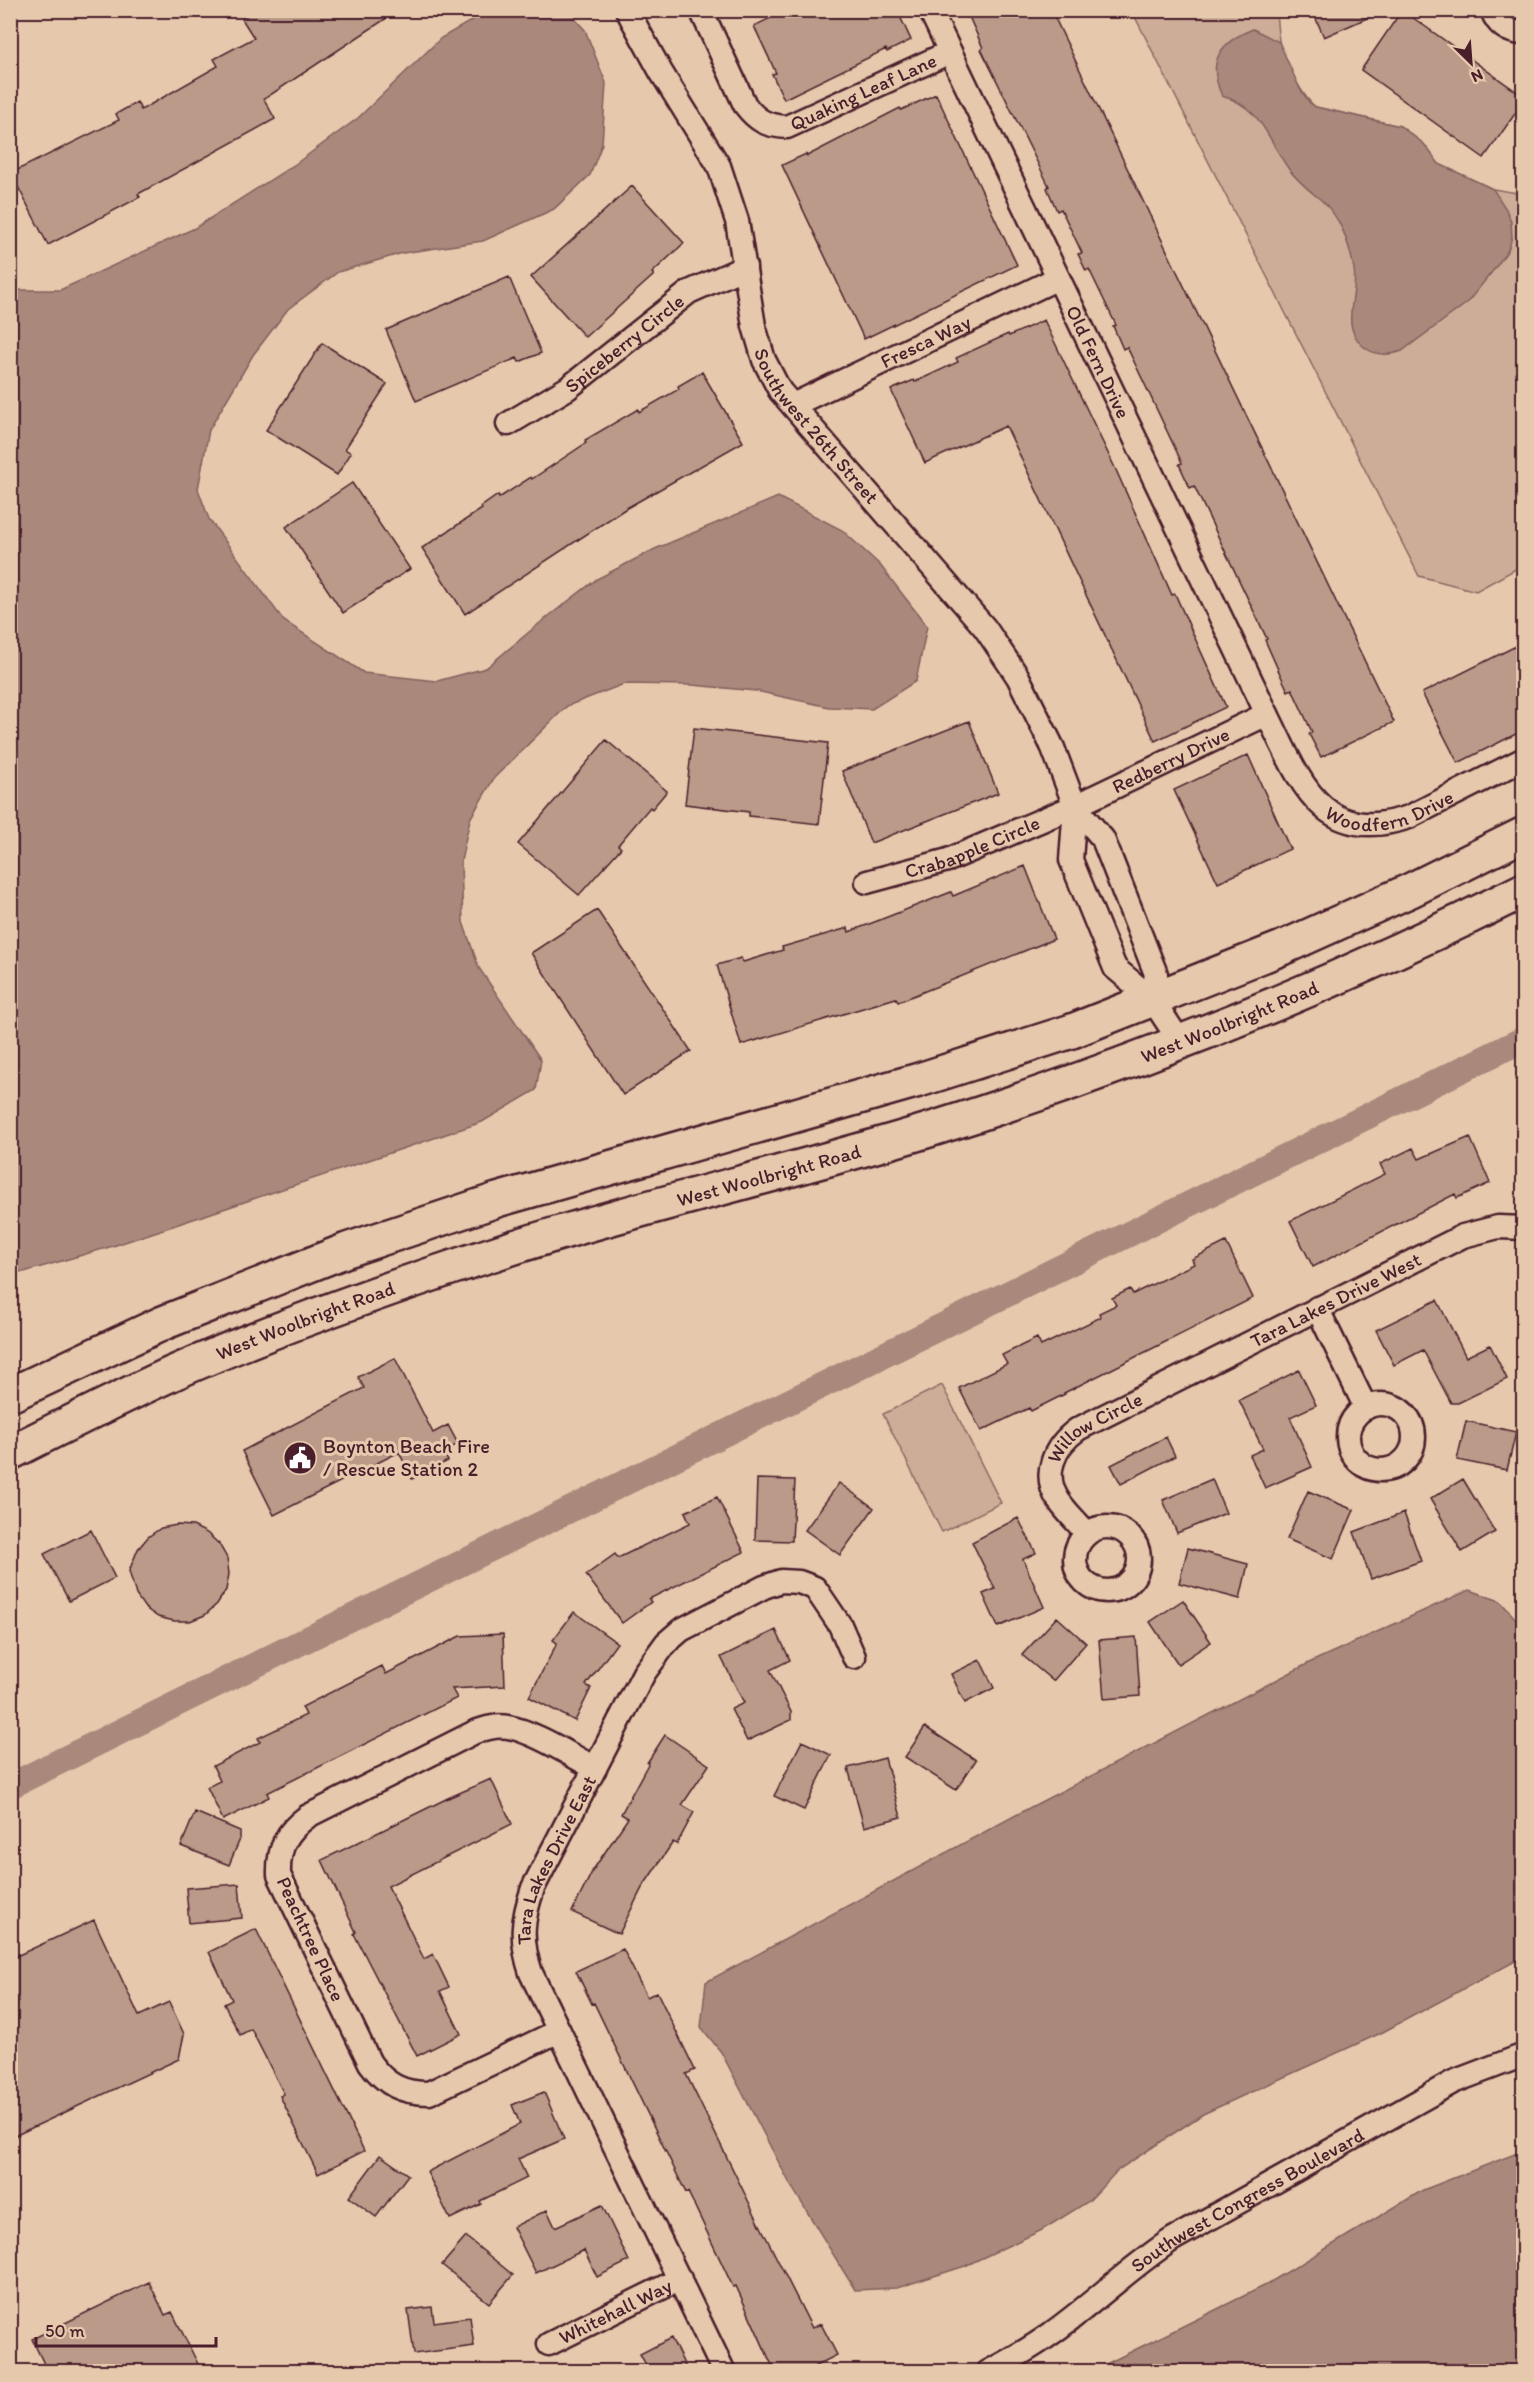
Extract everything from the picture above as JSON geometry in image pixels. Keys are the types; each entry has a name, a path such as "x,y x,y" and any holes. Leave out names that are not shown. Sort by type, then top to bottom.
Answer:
{"main road":[{"path":"10,1395 164,1323 347,1250 497,1200 919,1080 1072,1030 1282,948 1411,890 1524,834"},
{"name":"West Woolbright Road","path":"10,1453 175,1373 389,1290 532,1242 927,1130 1181,1043 1361,968 1524,890"}],"street":[{"name":"Southwest 26th Street","path":"627,10 661,72 719,166 733,202 754,326 764,360 780,391 985,628 1018,677 1037,712 1075,806 1103,839 1156,974 1152,999"},
{"name":"Quaking Leaf Lane","path":"701,10 745,105 755,118 770,126 788,127 950,52"},
{"name":"Old Fern Drive","path":"930,10 1267,714"},
{"path":"1492,10 1502,26 1510,31 1524,33"},
{"name":"Spiceberry Circle","path":"508,424 568,388 689,292 745,267"},
{"name":"Fresca Way","path":"793,405 1058,278"},
{"name":"Woodfern Drive","path":"1267,714 1309,794 1329,811 1354,823 1372,825 1391,823 1409,817 1524,759"},
{"name":"Redberry Drive","path":"1075,806 1267,714"},
{"name":"Southwest 26th Street","path":"1075,806 1071,860 1115,968 1152,999 1181,1043"},
{"name":"Crabapple Circle","path":"867,882 948,860 1075,806"},
{"name":"Tara Lakes Drive West","path":"1152,1392 1463,1236 1498,1227 1524,1228"},
{"path":"1317,1308 1366,1408"},
{"name":"Willow Circle","path":"1087,1533 1058,1501 1052,1485 1050,1469 1055,1453 1064,1439 1078,1429 1152,1392"},
{"name":"Tara Lakes Drive East","path":"724,2372 531,1973 525,1956 523,1921 533,1888 644,1673 666,1643 698,1620 764,1587 781,1581 799,1582 815,1588 840,1625 854,1657"},
{"name":"Peachtree Place","path":"559,2031 429,2093 411,2093 394,2088 380,2077 370,2063 279,1875 279,1857 284,1840 294,1826 308,1816 475,1732 491,1727 509,1727 525,1732 595,1768"},
{"name":"Southwest Congress Boulevard","path":"988,2372 1020,2355 1053,2333 1140,2261 1173,2239 1453,2082 1524,2055"},
{"name":"Whitehall Way","path":"549,2344 680,2279"}],"shaded area":[{"path":"490,10 568,11 585,30 606,83 602,144 590,175 554,209 483,241 403,253 338,272 288,309 253,355 209,430 198,489 209,519 284,621 364,673 437,681 486,668 597,579 655,549 778,497 842,530 880,565 927,626 916,681 872,709 829,707 756,691 692,685 624,684 567,706 494,778 470,819 461,861 463,922 479,968 541,1060 536,1090 482,1122 113,1246 24,1272 11,1271 11,290 60,290 195,228 294,165 358,118 441,38"},
{"path":"1132,11 1276,11 1278,36 1284,56 1299,86 1316,107 1400,126 1424,144 1439,164 1493,189 1523,194 1523,565 1476,591 1419,576"},
{"path":"1253,29 1279,42 1300,89 1310,103 1316,107 1400,126 1424,144 1439,164 1493,189 1506,209 1511,222 1512,237 1508,250 1496,267 1467,303 1402,351 1388,354 1375,353 1359,342 1352,329 1351,321 1354,269 1347,240 1339,222 1328,207 1292,173 1255,116 1235,101 1222,96 1215,73 1219,54 1232,40"},
{"path":"942,1385 1001,1503 942,1532 883,1414"},
{"path":"1469,1590 1500,1601 1523,1627 1523,1957 1381,2033 1203,2114 1118,2170 1089,2201 1042,2230 965,2266 897,2288 855,2290 790,2184 721,2052 701,2027 706,1982 1029,1808 1313,1661"},
{"path":"1517,2153 1524,2158 1523,2371 1092,2371 1264,2286 1423,2190"}],"building":[{"path":"255,10 399,10 264,99 275,119 138,194 140,197 48,245 11,173 119,120 116,114 137,102 141,110 218,66 214,59 254,38 242,19"},
{"path":"787,10 897,10 911,40 887,52 886,49 784,99 772,74 776,73 754,26"},
{"path":"966,10 1051,10 1394,722 1321,757 1309,734 1312,732 1292,689 1288,691 1265,640 1267,639 1194,486 1190,488 1179,464 1182,463 1127,347 1123,349 1113,326 1116,325 1089,269 1086,271 1078,254 1082,253 1061,209 1057,211 1047,188 1049,186 981,49 983,48"},
{"path":"1312,10 1385,10 1324,37"},
{"path":"1402,10 1524,97 1524,101 1484,158 1361,70"},
{"path":"936,94 1017,265 864,339 782,165 806,154 807,156 900,108 901,110"},
{"path":"632,186 684,243 652,273 654,275 585,337 531,277"},
{"path":"509,277 541,353 519,362 517,358 416,401 386,330"},
{"path":"1044,320 1116,470 1172,595 1175,594 1226,707 1155,741 1006,426 925,463 891,390 914,380 915,382 958,362 956,358"},
{"path":"322,343 387,384 345,449 351,453 337,475 266,430"},
{"path":"702,372 743,442 625,509 465,614 422,548 482,509 481,507 498,495 499,498 531,477 532,479 586,443 585,440 638,409 639,412 679,389 678,386"},
{"path":"352,483 410,569 343,613 286,527"},
{"path":"1524,642 1524,730 1458,763 1422,693"},
{"path":"969,721 998,793 871,843 842,771"},
{"path":"694,728 828,743 819,824 749,816 749,812 685,804"},
{"path":"606,740 667,791 652,809 650,807 618,845 621,848 579,895 518,844"},
{"path":"1248,755 1290,849 1218,883 1174,790"},
{"path":"1025,866 1054,939 898,1002 896,998 741,1045 717,965 741,958 743,962 783,950 782,947 848,928 849,932 951,892 953,896"},
{"path":"597,910 691,1051 623,1095 531,953"},
{"path":"1470,1137 1490,1183 1457,1198 1455,1194 1313,1267 1290,1221 1385,1174 1380,1164 1413,1148 1419,1159"},
{"path":"1226,1242 1253,1298 1031,1411 1029,1408 981,1431 959,1388 1007,1364 1002,1355 1037,1338 1041,1346 1101,1317 1099,1313 1116,1305 1112,1298 1130,1289 1133,1294 1194,1264 1192,1259"},
{"path":"1437,1300 1466,1357 1490,1345 1507,1379 1458,1403 1451,1403 1423,1350 1394,1365 1376,1330"},
{"path":"395,1358 433,1433 448,1425 458,1444 443,1452 448,1461 412,1479 399,1452 274,1515 242,1451 364,1388 358,1377"},
{"path":"1299,1370 1316,1405 1290,1417 1312,1467 1265,1488 1250,1455 1263,1449 1239,1400"},
{"path":"1466,1421 1516,1432 1507,1470 1457,1460"},
{"path":"1166,1437 1175,1456 1121,1484 1111,1465"},
{"path":"757,1479 795,1480 792,1541 755,1540"},
{"path":"1212,1479 1226,1513 1177,1533 1163,1500"},
{"path":"1463,1479 1495,1532 1462,1552 1430,1499"},
{"path":"839,1483 874,1508 840,1555 805,1530"},
{"path":"1308,1491 1354,1510 1333,1559 1287,1539"},
{"path":"717,1497 744,1552 649,1599 651,1602 622,1623 586,1575 615,1554 618,1558 690,1523 685,1512"},
{"path":"1404,1513 1421,1561 1371,1579 1354,1532"},
{"path":"1018,1518 1036,1553 1023,1559 1044,1607 998,1627 983,1594 995,1589 972,1542"},
{"path":"177,1525 193,1526 207,1533 219,1544 227,1558 229,1574 226,1590 217,1604 205,1615 190,1621 174,1621 158,1617 145,1608 136,1595 129,1571 138,1549 148,1537 161,1528"},
{"path":"91,1530 115,1578 69,1601 44,1554"},
{"path":"1188,1548 1248,1564 1240,1599 1179,1583"},
{"path":"1183,1600 1211,1642 1178,1664 1150,1622"},
{"path":"574,1612 617,1643 586,1685 591,1688 575,1721 529,1697 557,1643 553,1640"},
{"path":"1057,1617 1086,1643 1053,1681 1022,1655"},
{"path":"776,1630 790,1660 770,1670 791,1712 791,1720 747,1741 731,1709 744,1703 721,1657"},
{"path":"503,1634 505,1686 452,1689 457,1698 267,1793 269,1797 223,1820 207,1787 220,1781 213,1766 260,1742 258,1738 306,1715 302,1707 382,1666 386,1674 460,1636"},
{"path":"1136,1637 1140,1696 1104,1699 1099,1640"},
{"path":"980,1660 994,1688 965,1703 951,1674"},
{"path":"925,1727 976,1760 956,1790 905,1757"},
{"path":"665,1735 709,1765 682,1805 694,1812 677,1844 673,1842 642,1888 619,1934 572,1912 593,1870 628,1818 621,1814 647,1763"},
{"path":"802,1741 831,1755 804,1810 774,1796"},
{"path":"885,1758 901,1817 864,1827 848,1768"},
{"path":"491,1779 512,1824 388,1886 424,1959 433,1954 449,1987 440,1991 461,2034 417,2056 354,1934 356,1932 322,1860"},
{"path":"195,1812 240,1831 240,1839 229,1865 181,1846"},
{"path":"239,1884 242,1918 189,1923 186,1888"},
{"path":"94,1920 139,2016 169,2002 184,2034 179,2059 10,2138 10,1959"},
{"path":"256,1929 364,2151 318,2174 280,2096 284,2094 251,2029 240,2035 224,2004 232,2000 209,1952"},
{"path":"623,1949 647,1997 657,1992 695,2070 686,2074 765,2235 812,2328 821,2324 837,2355 804,2372 775,2372 736,2286 733,2287 688,2192 686,2193 594,2003 592,2004 576,1971"},
{"path":"544,2092 564,2139 518,2159 527,2178 450,2219 427,2172 520,2124 512,2105"},
{"path":"380,2155 408,2175 376,2217 349,2197"},
{"path":"602,2205 629,2261 597,2277 584,2250 536,2273 513,2227 547,2210 555,2227"},
{"path":"466,2237 513,2275 489,2303 442,2265"},
{"path":"149,2282 165,2315 172,2312 202,2372 48,2372 32,2339"},
{"path":"432,2307 434,2322 470,2317 474,2346 414,2354 408,2310"},
{"path":"671,2338 688,2372 650,2372 640,2354"}],"waterway":[{"path":"10,1786 1524,1039"}],"place":[{"name":"Boynton Beach Fire / Rescue Station 2","path":"300,1458"}]}
